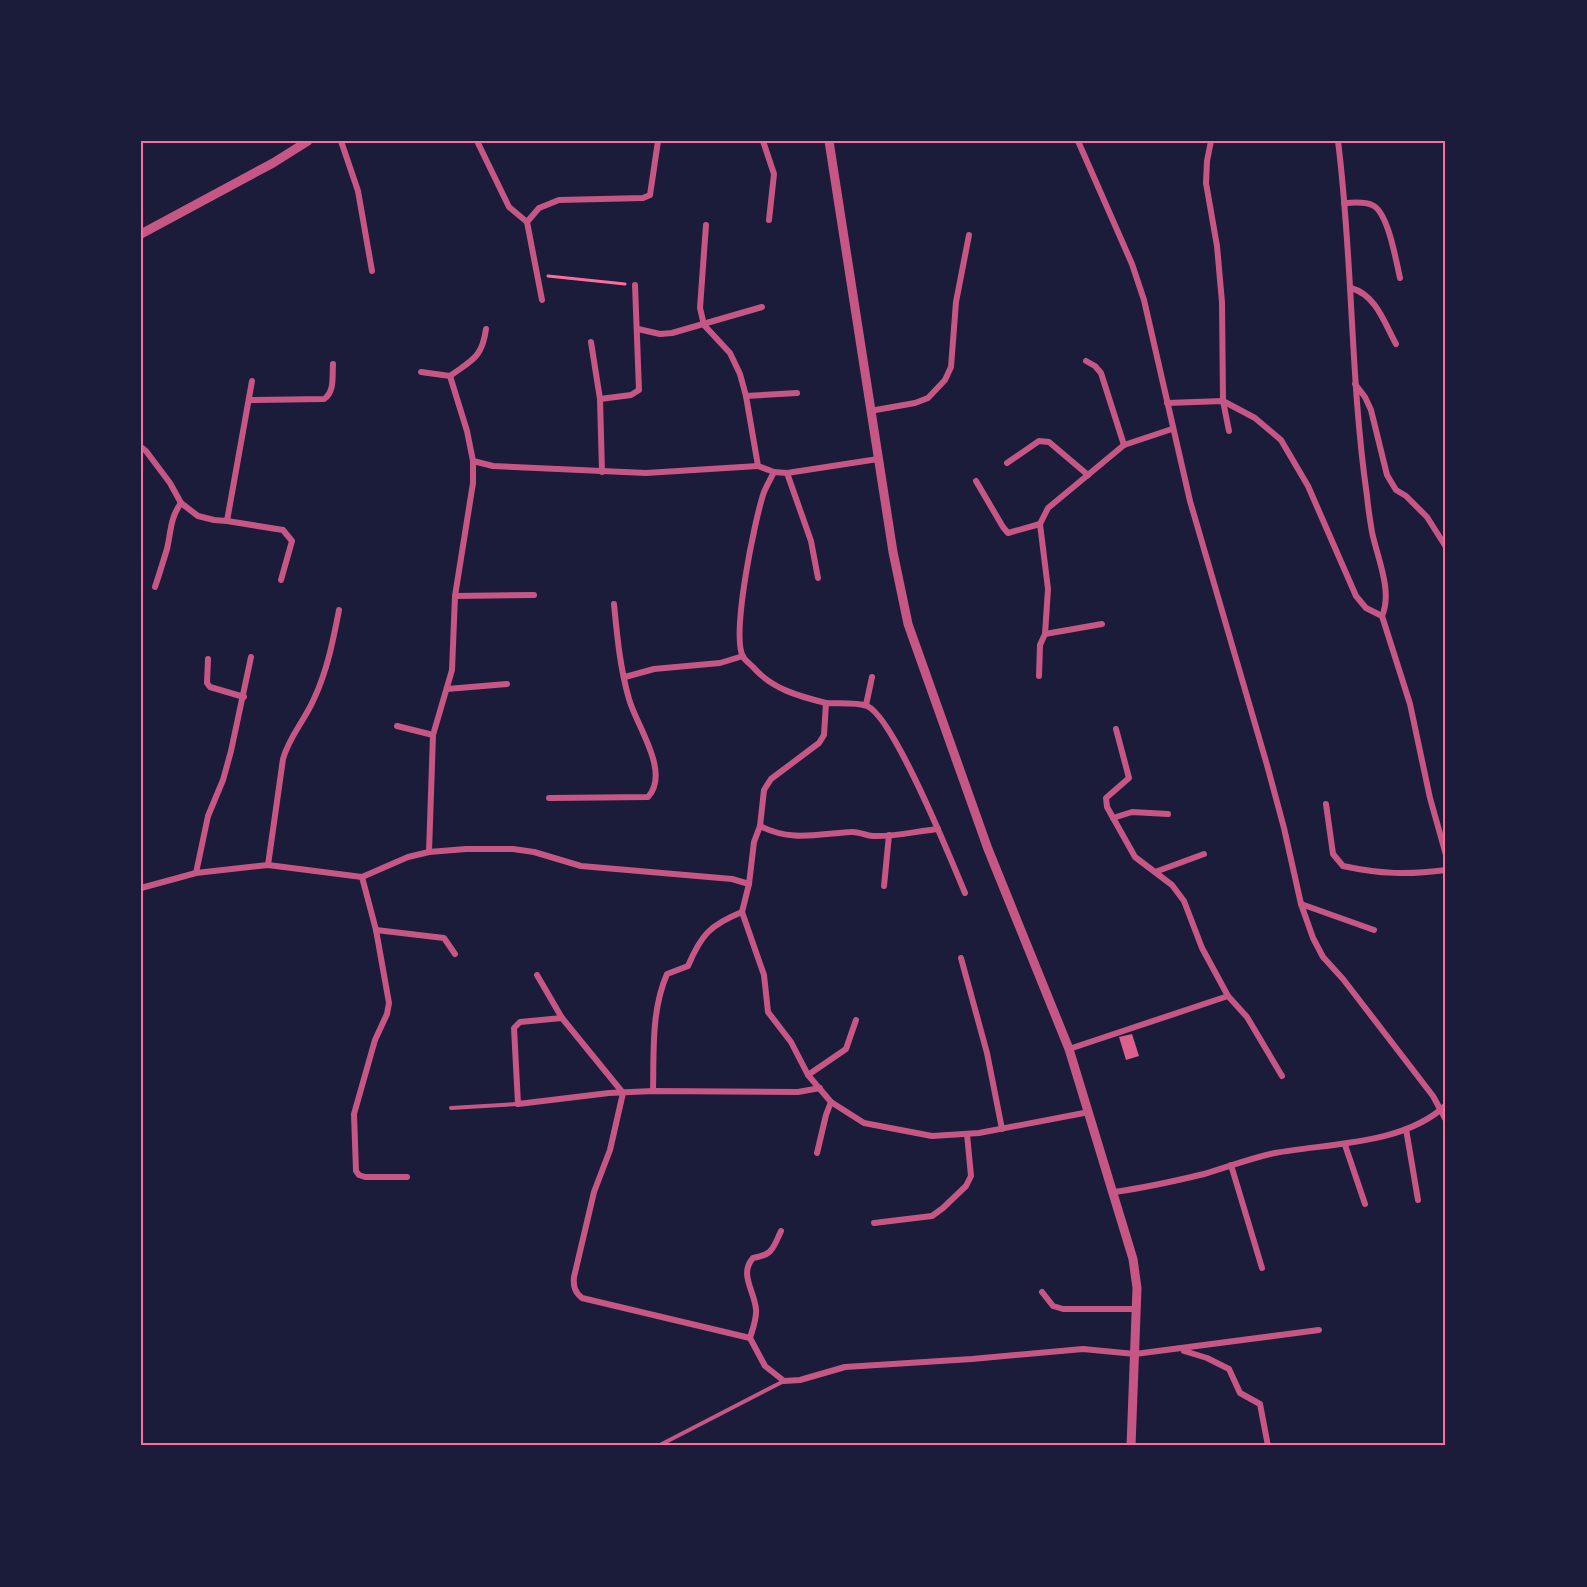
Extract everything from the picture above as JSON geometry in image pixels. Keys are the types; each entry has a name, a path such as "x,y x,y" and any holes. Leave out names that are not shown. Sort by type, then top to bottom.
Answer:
{"street":[{"path":"141,234 273,163 309,141"},
{"path":"341,141 358,191 372,272"},
{"path":"477,141 510,207 527,222 542,300"},
{"path":"527,222 539,208 559,200 643,198 650,195 658,141"},
{"path":"763,141 774,174 769,220"},
{"path":"829,141 870,411 899,585 908,624 988,849 1069,1049 1133,1259 1137,1288 1131,1446"},
{"path":"1078,141 1132,264 1151,330 1190,501 1284,828 1301,904 1313,938 1323,957 1443,1108 1446,1120"},
{"path":"1211,141 1206,183 1217,246 1222,302 1223,401 1228,431"},
{"path":"1338,141 1351,288 1361,454 1371,529 1386,592 1386,606 1382,616 1410,704 1430,798 1446,855"},
{"path":"1344,202 1375,205 1384,218 1400,278"},
{"path":"706,225 700,308 704,325 729,353 740,374 758,466"},
{"path":"870,411 915,403 928,398 945,380 951,367 956,302 969,236"},
{"path":"600,399 632,395 639,390 635,285"},
{"path":"1351,288 1362,291 1374,302 1396,344"},
{"path":"638,329 660,334 672,333 762,307"},
{"path":"421,372 450,376 476,357 484,348 486,329"},
{"path":"591,342 600,399 602,472"},
{"path":"1086,361 1101,373 1124,445"},
{"path":"249,400 324,399 332,391 333,364"},
{"path":"429,852 433,735 452,670 455,596 473,483 473,461 467,431 450,376"},
{"path":"227,520 252,381"},
{"path":"1355,383 1371,410 1387,475 1395,490 1406,496 1427,517 1446,547"},
{"path":"746,396 797,393"},
{"path":"1167,403 1223,401 1255,418 1281,440 1308,486 1356,596 1366,608 1382,616"},
{"path":"1039,676 1040,645 1046,634 1048,589 1040,524 1048,508 1124,445 1136,439 1172,429"},
{"path":"1007,463 1044,440 1088,475"},
{"path":"141,447 170,483 180,503 198,516 284,530 292,541 281,580"},
{"path":"473,461 493,466 602,472 672,472 758,466 774,472 787,473 878,459"},
{"path":"774,472 764,492 757,517 744,580 740,640 743,656 763,678 790,693 826,703 866,705 875,711 889,729 926,801 965,893"},
{"path":"787,473 811,541 818,578"},
{"path":"976,481 1008,533 1040,524"},
{"path":"155,587 167,549 174,512 180,503"},
{"path":"455,596 534,595"},
{"path":"549,798 648,797 654,790 656,778 649,743 629,699 614,603"},
{"path":"268,865 286,747 313,701 329,657 339,610"},
{"path":"1046,634 1102,624"},
{"path":"625,677 654,669 720,663 743,656"},
{"path":"196,873 208,816 229,761 251,657"},
{"path":"208,659 207,682 210,687 244,697"},
{"path":"866,705 872,677"},
{"path":"447,689 507,684"},
{"path":"826,703 824,735 819,743 771,779 764,790 760,826 754,842 749,884 742,912 764,975 768,1012 791,1042 808,1075 831,1102 864,1123 932,1136 1002,1129 1089,1112"},
{"path":"397,726 433,735"},
{"path":"1116,729 1129,778 1106,798 1107,807 1135,857 1172,885 1184,901 1202,948 1228,996 1247,1017 1282,1076"},
{"path":"1326,804 1333,854 1343,866 1369,872 1412,874 1446,870"},
{"path":"1113,818 1132,812 1168,814"},
{"path":"760,826 775,834 794,836 853,831 872,836 938,830"},
{"path":"884,886 889,835"},
{"path":"141,888 196,873 268,865 362,877 408,857 429,852 513,849 534,852 581,866 732,879 749,884"},
{"path":"1155,872 1204,854"},
{"path":"362,877 376,930 389,1003 387,1014 375,1040 354,1114 356,1171 365,1177 407,1177"},
{"path":"1301,904 1374,930"},
{"path":"652,1091 655,1013 667,974 688,966 699,941 713,927 742,912"},
{"path":"376,930 444,938 455,954"},
{"path":"962,958 987,1053 1002,1129"},
{"path":"537,975 562,1018 623,1093"},
{"path":"1069,1049 1228,996"},
{"path":"562,1018 520,1022 514,1028 518,1104 652,1091 798,1092 820,1088"},
{"path":"808,1075 846,1049 856,1020"},
{"path":"623,1093 610,1150 594,1192 586,1224 574,1278 573,1285 576,1293 582,1298 750,1338"},
{"path":"818,1153 831,1102"},
{"path":"1114,1192 1206,1173 1275,1153 1345,1145 1406,1129 1443,1108"},
{"path":"1406,1129 1418,1200"},
{"path":"874,1223 932,1216 943,1208 966,1186 971,1176 968,1134"},
{"path":"1345,1145 1365,1204"},
{"path":"1231,1165 1262,1268"},
{"path":"781,1231 772,1251 764,1256 753,1258 747,1265 747,1275 756,1306 750,1338 765,1366 784,1381 800,1380 845,1367 1083,1349 1135,1354 1180,1350 1319,1330"},
{"path":"1042,1292 1053,1306 1063,1309 1136,1309"},
{"path":"1180,1350 1207,1358 1229,1369 1240,1393 1260,1404 1268,1446"}],"lane":[{"path":"451,1108 518,1104"},
{"path":"658,1446 784,1381"}],"path":[{"path":"537,275 635,285"}],"building":[{"path":"1132,1034 1139,1056 1126,1060 1119,1037"}]}
